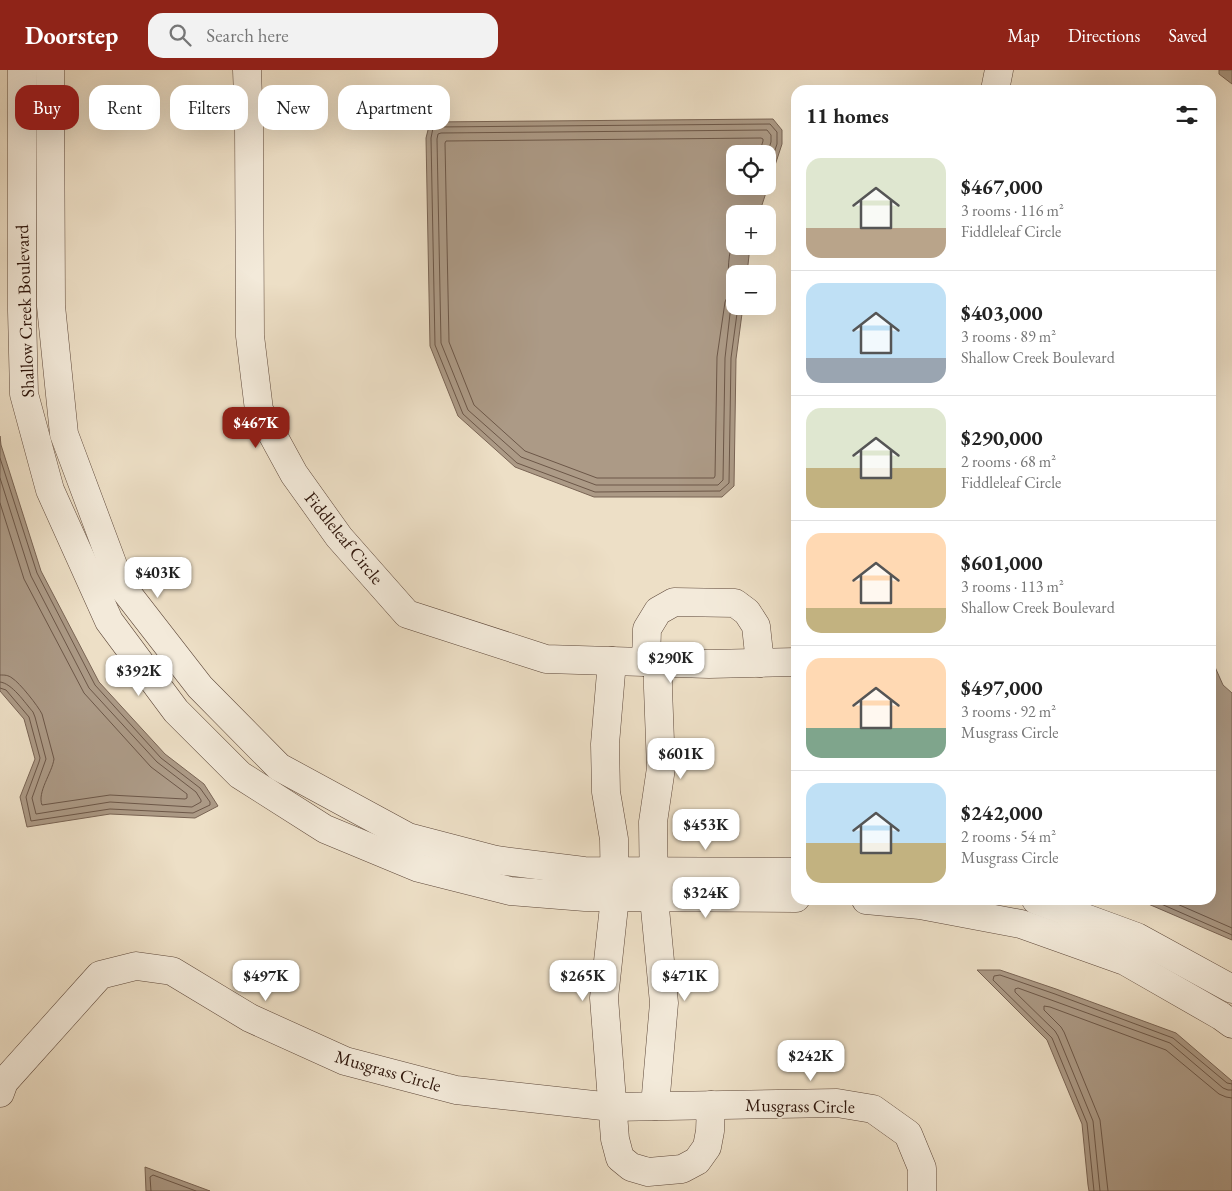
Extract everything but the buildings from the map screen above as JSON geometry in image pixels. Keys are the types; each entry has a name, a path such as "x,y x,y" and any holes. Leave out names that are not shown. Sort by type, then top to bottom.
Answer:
{"street":[{"name":"Shallow Creek Boulevard","path":"22,70 11,150 11,186 22,311 24,394 50,490 108,621 176,711 240,775 325,829 419,868 510,891 584,897 615,884"},
{"name":"Shallow Creek Boulevard","path":"50,70 51,306 64,434 120,584 200,687 279,767 408,837 496,860 584,871 615,884 654,885 791,898"},
{"name":"Fiddleleaf Circle","path":"247,70 250,336 260,410 294,474 340,537 407,614 546,659 709,664 791,662"},
{"path":"997,85 999,70"},
{"path":"11,150 51,151"},
{"path":"11,186 51,186"},
{"path":"655,1106 664,1003 654,885 653,822 661,768 658,688 647,629 658,611 674,602 735,603 747,612 756,626 760,663"},
{"path":"612,661 605,744 606,792 614,838 615,884 604,998 615,1139 620,1158 630,1167 648,1172 682,1169 697,1161 707,1146 710,1131 711,1105"},
{"name":"Shallow Creek Boulevard","path":"654,885 791,872"},
{"path":"920,905 1022,924 1125,960 1232,1024"},
{"path":"1050,905 1137,937 1232,989"},
{"name":"Musgrass Circle","path":"0,1093 4,1082 100,975 136,966 172,972 250,1018 345,1061 456,1090 612,1107 837,1103 873,1109 908,1134 922,1168 922,1191"}],"water":[{"path":"1219,70 1232,70 1232,84 1219,74"},
{"path":"773,119 782,130 782,144 776,162 776,145 726,145 726,195 765,195 762,205 726,205 726,255 749,255 748,265 726,265 726,315 742,315 736,359 734,486 722,497 594,497 515,467 458,416 430,346 426,138 428,130 450,130 450,122"},
{"path":"0,436 1,445 41,571 99,682 165,754 204,784 218,806 195,818 110,814 27,827 20,797 35,759 24,719 0,691"},
{"path":"1216,669 1223,685 1232,693 1232,940 1151,905 1216,905"},
{"path":"977,970 1000,970 1176,1033 1232,1081 1232,1191 1089,1191 1082,1124 1047,1040"},
{"path":"145,1167 210,1191 146,1191"}]}
